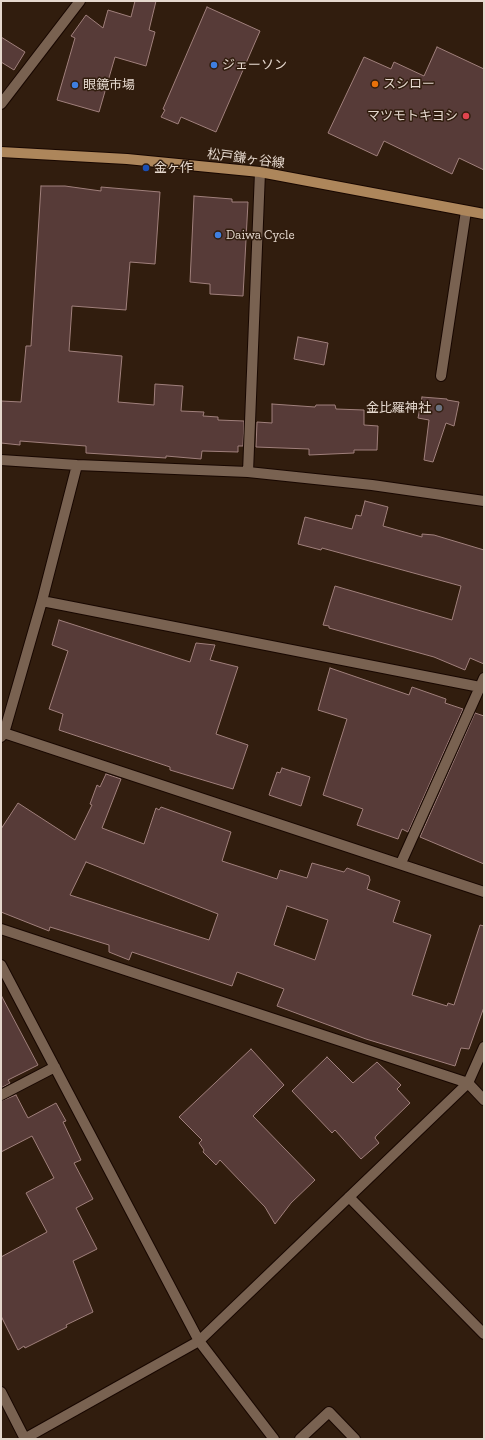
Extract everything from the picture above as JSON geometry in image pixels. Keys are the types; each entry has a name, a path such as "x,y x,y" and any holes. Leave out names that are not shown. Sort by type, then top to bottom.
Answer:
{"main road":[{"name":"松戸鎌ヶ谷線","path":"1,152 127,159 260,172 484,214"}],"street":[{"path":"1,104 80,1"},
{"path":"248,472 260,172"},
{"path":"441,376 466,211"},
{"path":"1,460 77,465 248,472 372,485 484,501"},
{"path":"77,465 42,601 2,734 484,892"},
{"path":"42,601 482,683 401,864"},
{"path":"1,929 468,1084 484,1100"},
{"path":"1,965 199,1341 274,1439"},
{"path":"1,1392 25,1439 199,1341 468,1084 484,1047"},
{"path":"1,1095 55,1067"},
{"path":"349,1197 484,1334"},
{"path":"300,1439 329,1412 355,1439"}],"building":[{"path":"135,1 156,1 149,30 155,32 146,66 115,57 99,112 57,100 75,38 71,36 86,15 103,28 108,10 131,17"},
{"path":"207,7 260,31 216,132 181,117 178,124 161,117 165,110 163,109"},
{"path":"1,37 25,52 14,70 1,62"},
{"path":"437,47 484,69 484,170 459,158 452,174 384,141 377,156 328,133 364,57 391,69 394,62 424,76"},
{"path":"41,186 65,186 101,191 101,187 160,192 155,264 130,262 126,310 72,306 69,351 122,356 118,402 154,405 155,384 183,386 181,411 204,412 203,416 218,417 218,420 244,421 243,446 238,446 238,452 202,451 201,459 166,456 166,458 86,453 86,446 20,441 20,445 1,443 1,401 21,402 26,346 31,346"},
{"path":"194,196 232,199 232,202 248,202 243,296 210,294 210,284 190,282"},
{"path":"298,337 328,343 324,365 294,359"},
{"path":"422,397 447,399 459,402 454,426 446,423 433,462 424,460 429,420 418,418"},
{"path":"272,404 315,407 316,405 335,405 336,409 364,410 364,425 378,426 377,450 354,450 354,453 309,455 309,449 256,447 257,422 272,423"},
{"path":"365,501 388,507 383,526 422,537 422,534 434,535 484,550 484,664 470,658 465,670 434,657 329,628 329,626 323,625 335,586 452,620 461,586 322,548 321,550 298,544 305,517 352,529 356,515 361,516"},
{"path":"59,620 190,662 196,643 215,645 210,660 238,667 216,734 248,745 233,789 170,770 170,767 59,730 63,714 49,709 68,651 52,645"},
{"path":"330,668 409,695 412,687 446,699 445,703 463,709 408,832 402,829 398,839 357,825 363,809 323,795 347,719 318,710"},
{"path":"475,713 484,716 484,864 420,837"},
{"path":"282,768 310,777 301,806 269,795 277,772 280,773"},
{"path":"106,774 121,779 102,828 144,844 156,808 159,810 161,807 231,832 222,861 277,879 280,870 307,878 312,863 344,872 347,868 369,876 370,880 367,889 400,901 393,922 431,935 412,995 447,1006 448,1003 454,1005 480,925 484,926 484,1007 469,1049 461,1048 455,1066 366,1039 277,1006 284,989 237,972 232,986 132,952 129,960 109,952 109,945 50,927 49,931 1,912 1,829 18,803 75,840 92,805 90,804 97,785 100,787","holes":["86,862 218,914 209,940 70,895","287,906 328,920 315,960 274,945"]},
{"path":"1,995 38,1065 8,1080 10,1083 1,1088"},
{"path":"251,1049 284,1085 253,1116 315,1180 291,1203 275,1224 265,1207 220,1160 216,1165 203,1152 204,1150 199,1143 202,1140 179,1117"},
{"path":"327,1057 353,1083 377,1062 401,1085 397,1089 410,1103 376,1136 375,1138 379,1143 361,1159 335,1130 332,1133 292,1091"},
{"path":"16,1095 28,1118 56,1103 66,1121 63,1122 81,1160 74,1163 93,1199 76,1208 97,1249 73,1261 93,1312 66,1325 67,1327 18,1350 1,1316 1,1257 47,1232 26,1193 54,1178 32,1136 1,1152 1,1101"}],"place":[{"name":"ジェーソン","path":"214,65"},
{"name":"スシロー","path":"375,84"},
{"name":"眼鏡市場","path":"75,85"},
{"name":"マツモトキヨシ","path":"466,116"},
{"name":"金ヶ作","path":"146,168"},
{"name":"Daiwa Cycle","path":"218,235"},
{"name":"金比羅神社","path":"439,408"}]}
